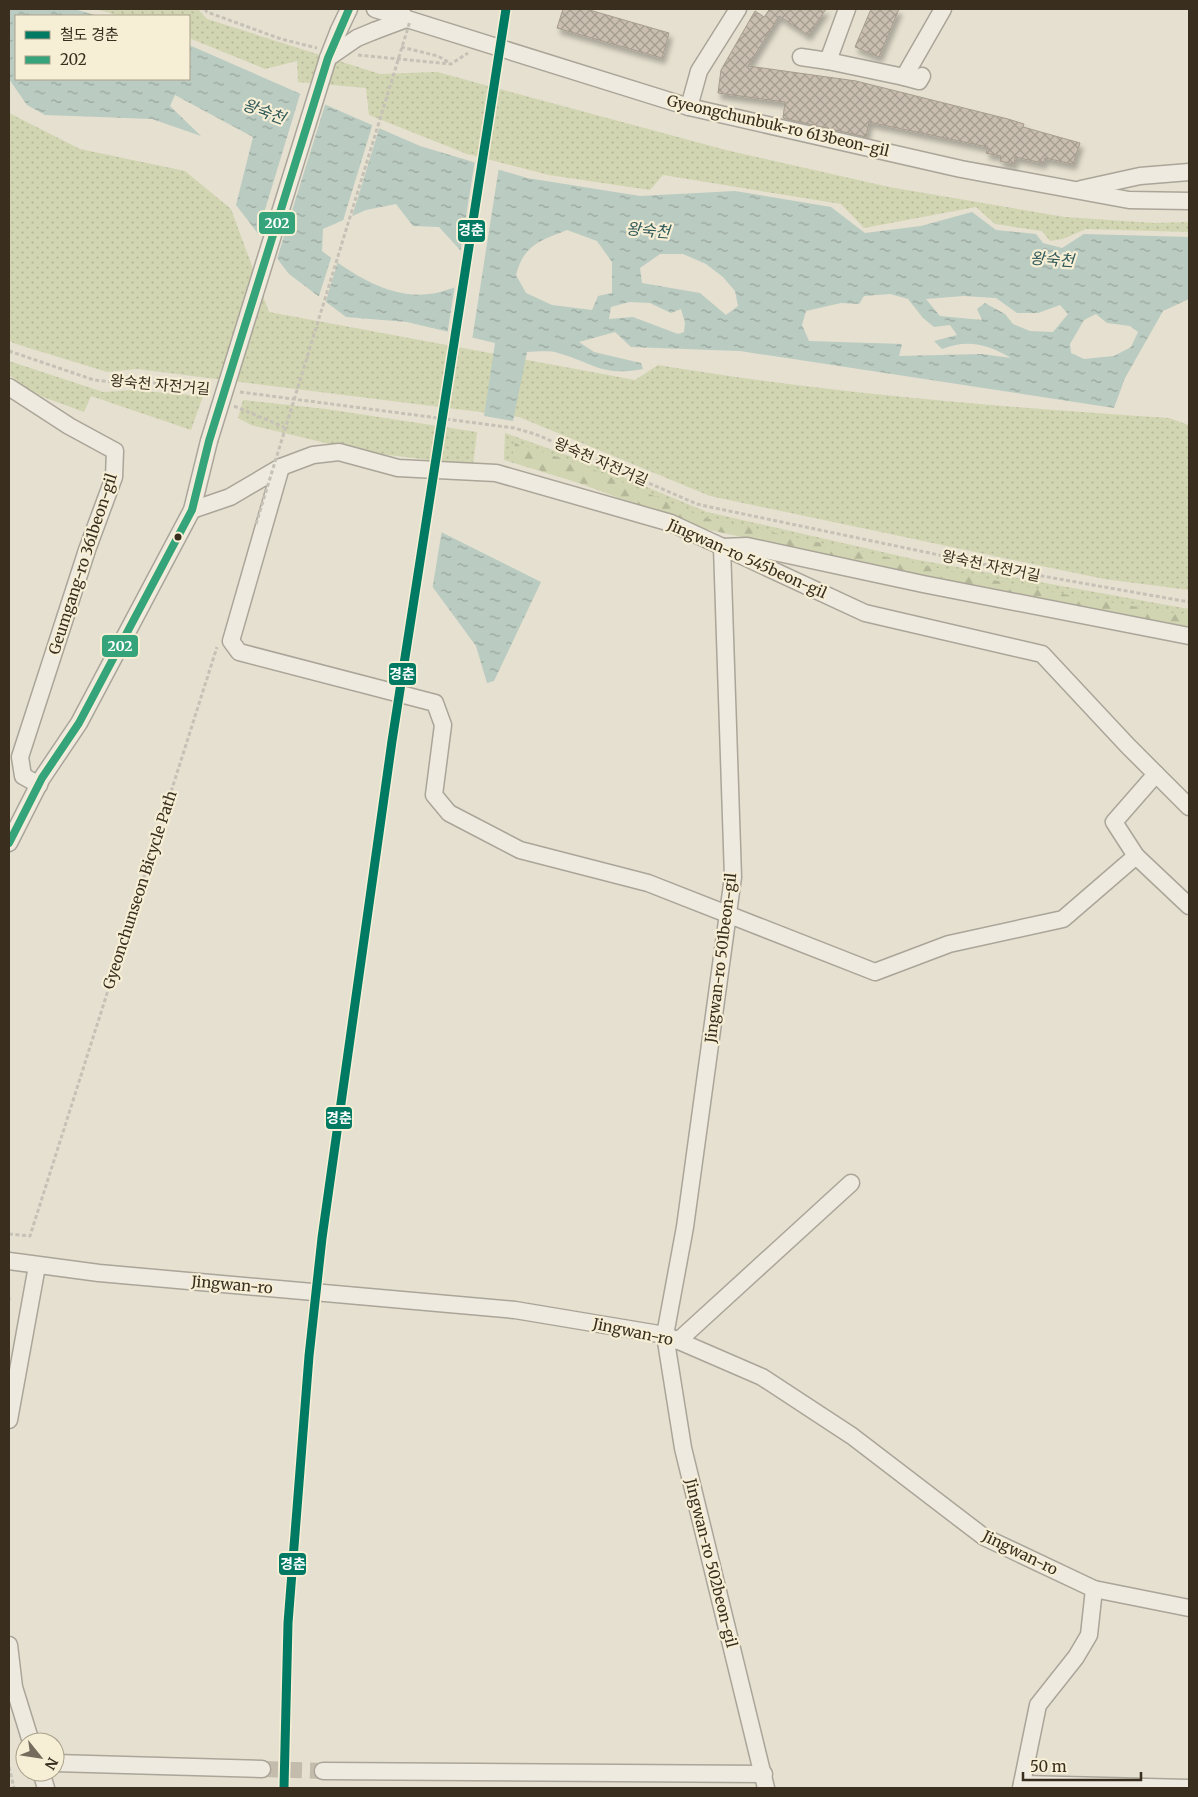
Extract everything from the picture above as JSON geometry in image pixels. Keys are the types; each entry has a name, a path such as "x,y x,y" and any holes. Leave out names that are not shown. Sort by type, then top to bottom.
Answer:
{"street":[{"path":"9,843 39,785 79,723 192,510 209,441 328,58 349,9"},
{"name":"Gyeongchunbuk-ro 613beon-gil","path":"375,9 405,16 689,106 961,169 1129,200 1189,202"},
{"path":"689,106 699,72 738,9"},
{"path":"828,61 848,9"},
{"path":"904,77 943,9"},
{"path":"328,58 357,38 405,16"},
{"path":"801,57 919,81 922,76"},
{"path":"1074,190 1140,176 1189,172"},
{"name":"Geumgang-ro 361beon-gil","path":"9,386 69,426 115,451 114,477 20,757 23,776 39,785"},
{"name":"Jingwan-ro 545beon-gil","path":"192,510 230,498 281,466 313,455 339,452 398,468 496,473 671,523 865,613 1042,654 1189,807"},
{"path":"281,466 231,641 239,652 435,703 443,725 434,795 449,813 520,850 648,883 875,972 949,944 1063,919 1136,856"},
{"path":"722,547 747,546 923,584 1189,636"},
{"name":"Jingwan-ro 501beon-gil","path":"672,1338 685,1227 733,877 722,547"},
{"path":"1156,774 1114,822 1136,856 1189,906"},
{"path":"672,1338 851,1183"},
{"name":"Jingwan-ro","path":"9,1261 37,1266 515,1310 672,1338 762,1377 852,1436 984,1537 1094,1589 1189,1608"},
{"path":"9,1420 37,1266"},
{"name":"Jingwan-ro 502beon-gil","path":"672,1338 683,1448 765,1781"},
{"path":"1094,1589 1089,1635 1076,1657 1038,1706 1022,1786 1188,1788"},
{"path":"9,1645 14,1687 28,1732"},
{"path":"65,1764 262,1769"},
{"path":"323,1771 765,1781"}],"path":[{"path":"253,532 401,47 405,16"},
{"path":"401,47 438,56 451,64"},
{"name":"왕숙천 자전거길","path":"9,351 94,380 123,383 137,381 220,390"},
{"name":"왕숙천 자전거길","path":"230,391 514,428 535,434 697,504 1025,573 1189,602"},
{"name":"Gyeonchunseon Bicycle Path","path":"9,1234 30,1236 219,639"},
{"path":"9,1297 9,1302"},
{"path":"9,1767 14,1788"}],"green space":[{"path":"96,9 198,9 207,19 380,74 437,72 726,150 889,187 1065,217 1154,223 1189,222 1189,232 1086,229 1063,239 1050,241 1042,231 995,224 976,207 864,228 841,204 663,175 650,190 549,175 467,154 369,115 366,88 298,82 297,61 265,69 190,38 190,15 117,15"},
{"path":"9,113 80,149 185,171 231,209 269,312 635,380 658,365 785,384 913,398 1169,418 1189,425 1189,590 1104,579 710,496 519,417 137,369 107,372 13,343 9,340"},
{"path":"9,361 103,392 132,390 203,396 191,430 91,396 84,412 35,394 9,375"},
{"path":"243,400 326,409 477,432 473,465 363,452 251,425 238,418"},
{"path":"505,433 589,463 707,512 913,559 1189,609 1189,630 701,528 579,483 504,460"},
{"path":"515,443 587,467 705,518 1040,590 1189,616 1189,630 885,568 701,528 579,483 511,461"}],"water":[{"name":"왕숙천","path":"9,9 74,9 95,15 15,15 15,80 190,80 190,45 420,146 527,178 640,196 735,191 831,207 865,233 921,226 972,212 996,230 1036,234 1043,243 1062,248 1084,234 1189,237 1189,299 1163,311 1125,378 1114,408 740,351 631,347 615,332 579,342 594,352 641,363 643,369 629,371 608,370 554,352 527,352 513,421 484,416 495,343 407,322 346,317 289,274 236,205 253,137 175,95 170,106 201,136 152,119 45,115 27,105 9,79","holes":["396,204 413,226 439,227 471,262 466,284 429,294 414,295 400,293 385,289 358,276 322,251 323,229 366,210","567,230 597,241 612,262 612,293 598,296 592,310 552,305 526,293 516,275 524,256 534,245","660,254 683,254 706,264 723,277 735,291 738,306 726,315 700,293 642,283 640,268","890,294 908,299 923,318 934,327 950,325 957,335 934,341 942,349 960,344 977,344 994,349 1011,358 982,354 899,356 902,344 809,341 802,325 806,311 841,303 859,304 864,296","963,296 996,298 1017,313 1038,313 1060,305 1068,314 1053,332 1030,331 1013,324 1005,314 985,303 977,309 982,320 940,316 926,299","629,302 650,303 671,313 681,309 685,323 684,332 678,334 633,317 609,319 611,307","1096,314 1107,323 1130,326 1138,332 1131,347 1114,356 1084,359 1071,353 1070,344 1084,320"]},
{"path":"429,526 541,582 494,681 487,683 476,646 415,563"}],"pier":[{"path":"301,91 326,102 276,262 257,236"},
{"path":"373,123 380,126 351,220 342,224"},
{"path":"475,160 499,167 472,340 447,335 455,285 464,282 468,262 460,254"},
{"path":"332,255 338,261 325,304 318,299"},
{"path":"430,524 442,530 432,591 412,563 427,525"}],"building":[{"path":"563,9 586,9 669,33 662,58 557,28"},
{"path":"768,9 826,9 808,35 779,16 748,66 856,81 1008,119 1024,124 1023,127 1080,143 1073,164 1045,158 1043,163 1015,157 1014,164 1000,161 1001,156 986,153 988,147 869,122 866,137 783,118 785,102 718,93 721,70 755,11 764,17"},
{"path":"871,9 899,9 879,57 855,47"}],"tunnel":[{"path":"262,1769 323,1771"}],"rail line":[{"name":"경춘","path":"284,1788 288,1623 309,1356 322,1238 392,741 506,9"}],"transit line":[{"name":"202","path":"9,843 42,778 79,723 192,510 209,441 328,58 349,9"}]}
